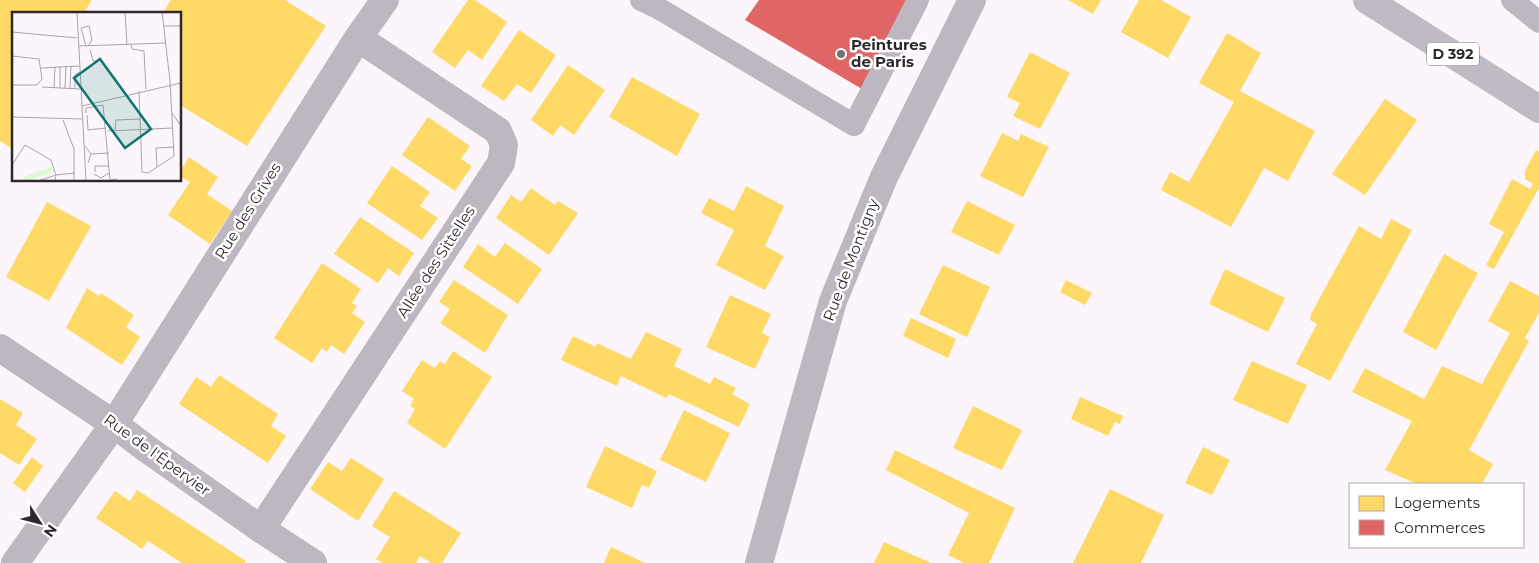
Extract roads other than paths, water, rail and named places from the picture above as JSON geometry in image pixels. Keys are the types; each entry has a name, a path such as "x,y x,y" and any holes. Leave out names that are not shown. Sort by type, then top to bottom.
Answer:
{"main road":[{"name":"D 392","path":"1367,0 1539,109"}],"street":[{"name":"Rue des Grives","path":"16,563 114,424 358,38 385,0"},
{"name":"Rue de Montigny","path":"759,563 833,301 884,177 972,0"},
{"name":"Allée des Sittelles","path":"261,529 501,162 504,146 498,131 358,38"},
{"name":"Rue de l'Épervier","path":"0,348 114,424 261,529 313,563"}],"lane":[{"path":"640,0 658,8 854,125 918,0"},
{"path":"1512,0 1539,22"}],"place":[{"name":"Peintures de Paris","path":"841,54"}]}
